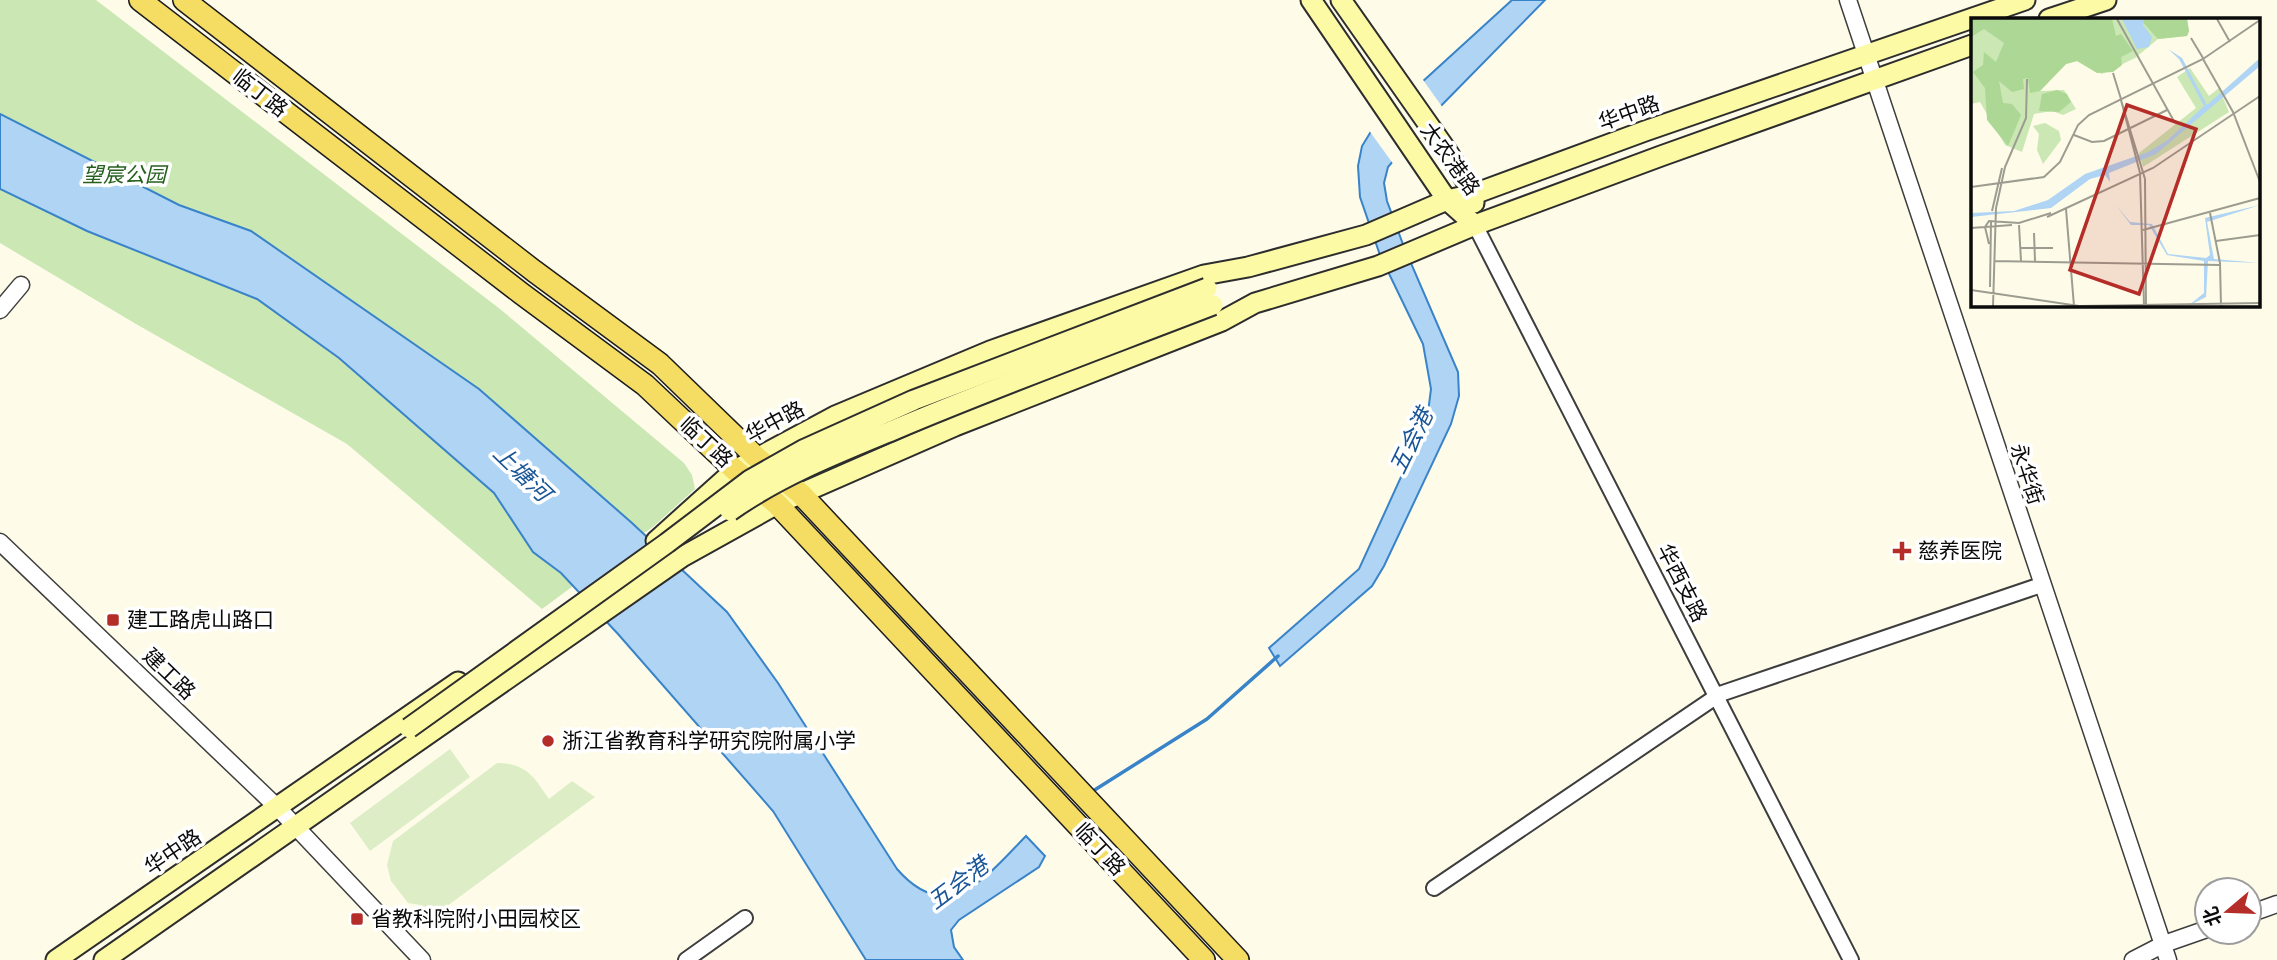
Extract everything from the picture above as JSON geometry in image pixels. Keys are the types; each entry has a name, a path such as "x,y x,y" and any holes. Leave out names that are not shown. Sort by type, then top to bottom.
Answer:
{"main road":[{"name":"临丁路","path":"140,0 511,286 645,385 735,470 777,505 1204,960"},
{"name":"临丁路","path":"184,0 534,271 660,364 756,457 801,494 1238,960"},
{"name":"大农港路","path":"1311,0 1447,200 1475,225"},
{"name":"大农港路","path":"1341,0 1474,194 1475,225"},
{"name":"华中路","path":"1973,18 2025,0"},
{"path":"2052,18 2106,0"},
{"name":"华中路","path":"56,960 278,808 662,537 735,470 835,416 990,351 1204,275 1248,267 1366,235 1447,200 1474,194 1645,131 1971,19"},
{"name":"华中路","path":"104,960 682,557 777,505 1009,404 1222,321 1255,303 1378,266 1475,225 1971,45"},
{"name":"华中路","path":"329,802 412,731 760,490 823,460 1210,296 1248,267"},
{"name":"华中路","path":"1210,296 1255,303"},
{"name":"华中路","path":"316,781 412,731"}],"street":[{"name":"永华街","path":"1848,0 2041,585 2166,952"},
{"name":"华西支路","path":"1475,225 1851,960"},
{"path":"0,310 21,285"},
{"name":"建工路","path":"0,542 294,826"},
{"path":"1434,888 1717,696 2041,585"},
{"path":"294,826 422,960"},
{"path":"686,960 745,918"},
{"path":"2133,960 2166,952 2193,937"}],"green space":[{"name":"望宸公园","path":"0,0 96,0 500,309 684,463 692,475 695,489 654,526 542,609 347,444 0,243"},
{"path":"450,749 470,777 370,851 350,823"},
{"path":"497,763 515,766 528,773 549,799 572,781 595,797 424,923 414,911 420,905 408,903 391,881 387,865 393,841"}],"water":[{"path":"1512,0 1545,0 1433,114 1388,167 1384,183 1387,201 1404,247 1458,372 1459,396 1451,424 1372,586 1280,666 1269,648 1359,569 1427,420 1431,389 1423,344 1380,255 1360,197 1358,166 1362,146 1375,125"},
{"name":"上塘河","path":"0,114 179,205 251,231 479,389 632,523 727,612 778,683 897,869 916,886 933,894 950,895 966,890 997,866 1026,836 1045,856 1039,867 959,920 951,930 954,947 963,960 866,960 773,811 618,634 561,573 533,552 494,493 339,358 257,299 87,231 0,189"}],"pier":[{"path":"1421,77 1443,108 1394,165 1368,129"}],"waterway":[{"name":"五会港","path":"1093,791 1207,719 1278,656"}],"place":[{"name":"慈养医院","path":"1902,551"},
{"name":"建工路虎山路口","path":"113,620"},
{"name":"浙江省教育科学研究院附属小学","path":"548,741"},
{"name":"省教科院附小田园校区","path":"357,919"}]}
